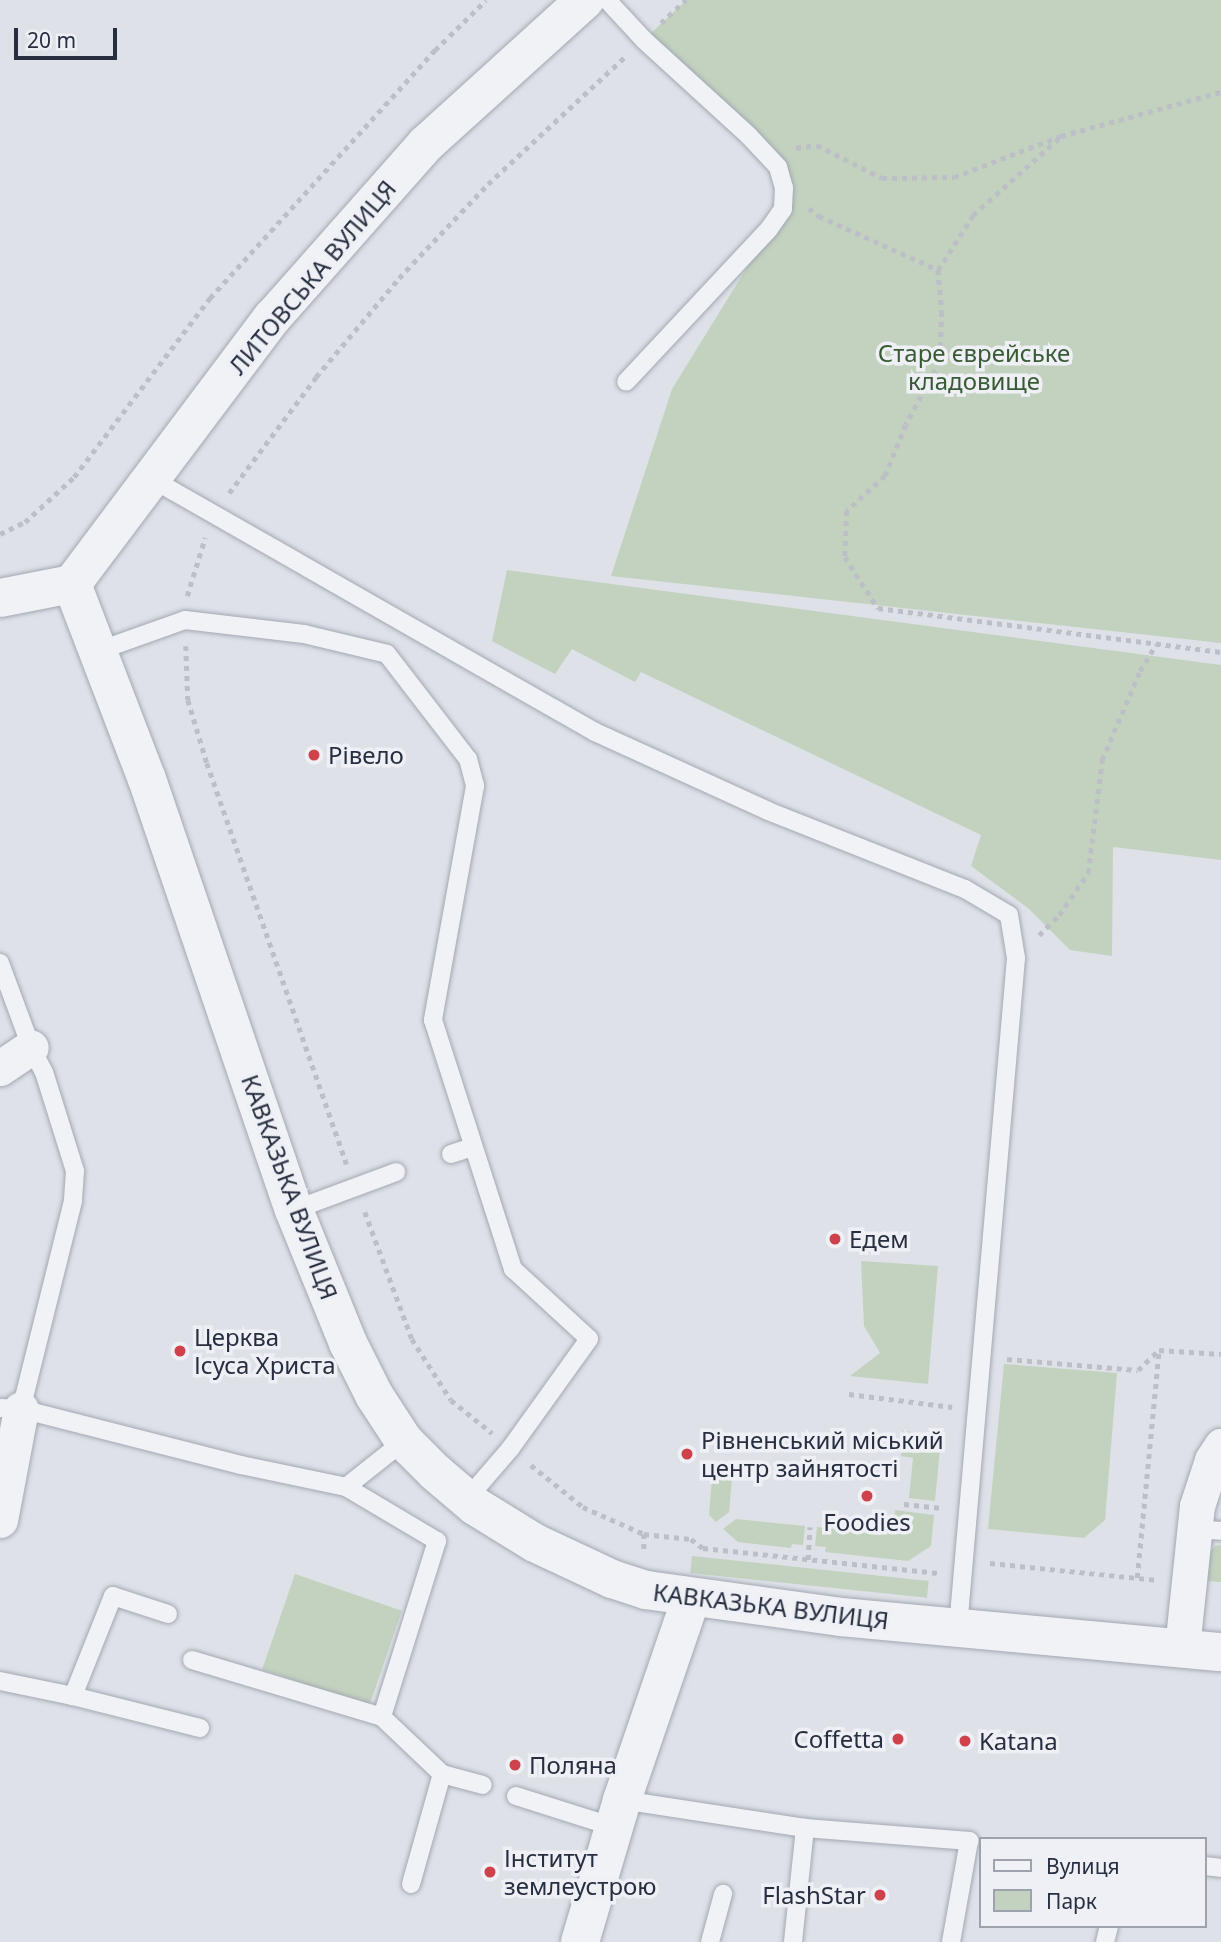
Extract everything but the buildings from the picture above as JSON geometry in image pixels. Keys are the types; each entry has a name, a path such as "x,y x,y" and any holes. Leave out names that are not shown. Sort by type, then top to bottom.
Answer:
{"street":[{"name":"ЛИТОВСЬКА ВУЛИЦЯ","path":"72,584 272,318 426,144 585,0"},
{"path":"0,598 72,584"},
{"name":"КАВКАЗЬКА ВУЛИЦЯ","path":"72,584 147,779 294,1210 348,1343 374,1395 404,1440 466,1500 535,1543 612,1579 646,1590 691,1599 958,1628 1221,1652"},
{"path":"0,1068 31,1047"},
{"path":"0,1520 10,1409"},
{"path":"1182,1648 1189,1584 1208,1530 1197,1506 1212,1460 1221,1446"},
{"path":"580,1942 618,1813 691,1599"}],"lane":[{"path":"607,0 644,40 764,152 778,167 784,188 783,209 769,229 626,382"},
{"path":"152,479 226,524 596,732 768,811 965,889 1009,915 1016,958 958,1628"},
{"path":"98,651 185,620 304,634 387,653 468,759 475,786 433,1020 513,1269 589,1339 510,1449 466,1500"},
{"path":"0,963 31,1047 44,1072 75,1171 74,1200 10,1409 241,1465 346,1487 437,1541 382,1717"},
{"path":"451,1154 473,1147"},
{"path":"294,1210 396,1172"},
{"path":"346,1487 404,1440"},
{"path":"73,1696 113,1596 168,1614"},
{"path":"192,1660 382,1717 442,1774 483,1785"},
{"path":"0,1681 200,1728"},
{"path":"411,1884 442,1774"},
{"path":"516,1796 618,1813 969,1841 951,1942"},
{"path":"793,1942 805,1828"},
{"path":"710,1942 723,1894"}],"path":[{"path":"0,534 25,522 74,477 210,298 435,50 486,0"},
{"path":"644,40 488,184 399,278 316,376 213,514 185,601 188,700 260,919 412,1339 451,1400 583,1507 644,1534 691,1539 703,1548 938,1574 940,1559 1189,1584"},
{"path":"764,152 817,145 882,178 954,177 1062,136 1221,92"},
{"path":"1062,136 973,215 938,270 942,312 940,361 906,425 885,476 847,511 845,557 878,608 1221,652"},
{"path":"784,188 819,216 938,270"},
{"path":"1016,958 1059,915 1088,873 1102,760 1140,671 1156,644"},
{"path":"1137,1578 1159,1350"},
{"path":"999,1358 1138,1370 1159,1350 1221,1354"},
{"path":"849,1394 954,1407"},
{"path":"904,1504 944,1508"},
{"path":"807,1560 810,1527"}],"green space":[{"name":"Старе єврейське кладовище","path":"686,0 1221,0 1221,643 611,576 672,389 783,209 778,167 644,40"},
{"path":"507,570 1221,665 1221,860 1113,847 1112,956 1070,950 1028,908 971,866 981,835 641,672 635,682 572,649 555,674 492,641"},
{"path":"861,1261 938,1266 928,1384 850,1376 880,1353 864,1326"},
{"path":"1004,1364 1117,1373 1105,1520 1084,1538 988,1529"},
{"path":"903,1431 930,1434 928,1446 940,1448 935,1501 909,1498 913,1458 901,1456"},
{"path":"713,1466 733,1467 729,1512 716,1522 709,1515"},
{"path":"895,1510 934,1515 931,1546 908,1561 825,1552 826,1547 815,1546 817,1527 880,1535 881,1527 894,1519"},
{"path":"736,1519 805,1526 803,1545 792,1544 791,1548 738,1542 723,1529"},
{"path":"1221,1545 1221,1582 1207,1581 1210,1552 1215,1546"},
{"path":"692,1556 929,1581 927,1598 690,1573"},
{"path":"295,1574 402,1611 369,1706 262,1669"}],"place":[{"name":"Рівело","path":"314,755"},
{"name":"Едем","path":"835,1239"},
{"name":"Церква Ісуса Христа","path":"180,1351"},
{"name":"Рівненський міський центр зайнятості","path":"687,1454"},
{"name":"Foodies","path":"867,1496"},
{"name":"Coffetta","path":"898,1739"},
{"name":"Katana","path":"965,1741"},
{"name":"Поляна","path":"515,1765"},
{"name":"Інститут землеустрою","path":"490,1872"},
{"name":"FlashStar","path":"880,1895"}]}
